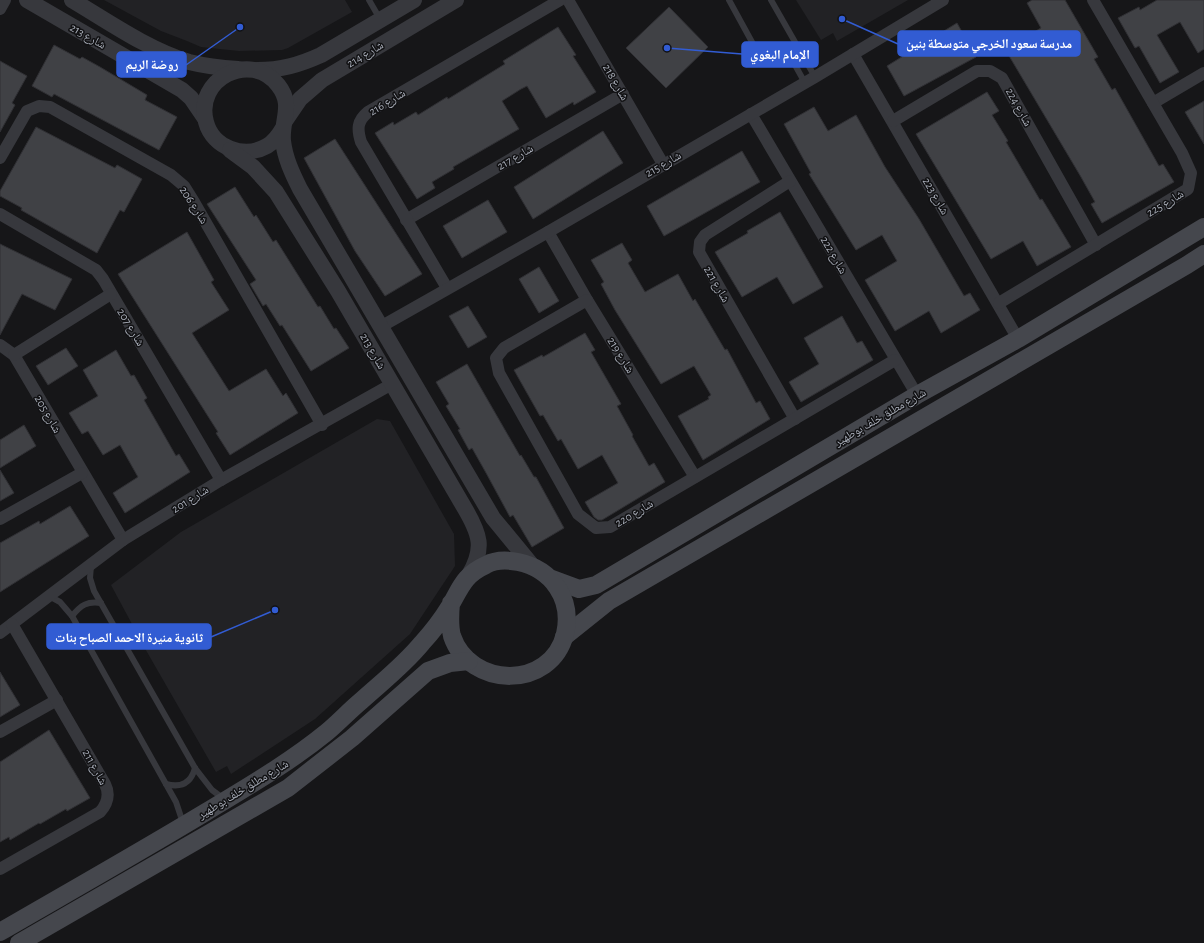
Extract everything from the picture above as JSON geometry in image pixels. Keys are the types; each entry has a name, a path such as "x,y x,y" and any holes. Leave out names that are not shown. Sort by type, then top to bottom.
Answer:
{"main road":[{"name":"شارع مطلق خلف بوطهير","path":"552,579 579,589 596,585 917,395 1018,339 1204,228"},
{"name":"شارع مطلق خلف بوطهير","path":"564,637 609,601 1204,254"},
{"path":"509,560 531,564 542,570 552,579 561,592 566,607 567,622 564,637 555,654 541,667 523,675 504,676 485,672 469,661 458,649 452,635 450,619 451,604 458,588 469,575 487,564 509,560"},
{"name":"شارع مطلق خلف بوطهير","path":"0,932 274,771 329,731 406,662 436,627 451,604"},
{"name":"شارع مطلق خلف بوطهير","path":"19,943 288,788 347,742 428,671 450,663 469,661"}],"street":[{"path":"0,9 5,0"},
{"name":"شارع 213","path":"27,0 182,90 191,98 204,117"},
{"name":"شارع 213","path":"72,0 137,39 172,56 190,62 239,69"},
{"name":"شارع 214","path":"255,70 276,70 306,62 412,0"},
{"name":"شارع 214","path":"284,124 300,99 322,80 456,0"},
{"name":"شارع 216","path":"447,288 361,142 358,132 358,124 361,118 560,0"},
{"name":"شارع 218","path":"568,0 624,94 663,164"},
{"name":"شارع 215","path":"382,326 548,232 810,80 943,0"},
{"name":"شارع 225","path":"999,303 1188,189 1191,173 1182,153 1095,1"},
{"path":"87,35 103,37 127,48 131,47 137,39"},
{"name":"شارع 223","path":"853,54 999,303 1018,339"},
{"path":"239,69 255,70 268,76 279,86 286,100 287,114 284,124 268,146 254,151 239,152 226,147 214,138 204,117 204,103 214,83 225,74 239,69"},
{"name":"شارع 224","path":"893,121 977,71 990,71 1002,78 1096,245"},
{"path":"1153,103 1204,73"},
{"name":"شارع 217","path":"406,220 624,94"},
{"name":"شارع 206","path":"0,158 27,110 39,106 50,107 171,175 184,186 194,202 322,425"},
{"name":"شارع 222","path":"751,114 917,395"},
{"name":"شارع 213","path":"284,124 285,150 293,174 493,518 531,564"},
{"name":"شارع 213","path":"226,147 253,167 276,192 338,291 470,518 478,539 479,551 478,560 469,575"},
{"name":"شارع 221","path":"790,181 706,234 700,242 699,252 795,419"},
{"name":"شارع 207","path":"0,214 96,270 112,294 221,480"},
{"name":"شارع 219","path":"548,232 587,300 695,476"},
{"path":"14,355 112,294"},
{"name":"شارع 220","path":"587,300 504,348 496,358 499,373 578,514 596,528 610,527 895,360"},
{"name":"شارع 205","path":"0,344 14,355 82,473 123,540"},
{"name":"شارع 201","path":"0,633 123,540 221,480 322,425 392,384"},
{"path":"0,519 82,473"},
{"name":"شارع 211","path":"0,869 100,812 106,804 108,793 105,784 12,624"},
{"path":"0,732 57,700"}],"lane":[{"path":"369,0 380,20"},
{"path":"729,0 758,52 765,57 773,59 780,57 797,47"},
{"path":"771,0 797,47 810,80"},
{"path":"780,57 795,65 810,80"},
{"path":"92,564 89,571 90,578 101,604 195,768 212,790 226,800"},
{"path":"49,596 60,602 72,616 180,810 184,825"},
{"path":"72,616 85,604 92,602 101,604"},
{"path":"166,784 172,786 187,783 191,780 195,768"}],"shaded area":[{"path":"104,0 345,0 352,12 288,48 282,50 239,51 201,47 161,31"},
{"path":"796,0 908,0 837,41 833,33 821,40"},
{"path":"377,419 390,421 454,534 455,566 410,634 315,719 231,774 227,766 216,772 147,652 111,585 181,532"}],"building":[{"path":"1032,0 1065,0 1098,57 1094,59 1112,90 1115,88 1159,166 1163,164 1174,182 1102,223 1091,204 1095,202 1005,49 1041,28 1027,3"},
{"path":"1157,0 1204,0 1204,49 1198,53 1180,22 1157,35 1179,72 1160,83 1139,46 1135,48 1118,18 1139,7 1140,10"},
{"path":"669,7 708,47 666,88 626,48"},
{"path":"957,23 976,57 904,96 887,66"},
{"path":"558,27 576,55 573,56 596,92 574,105 573,102 546,118 527,86 521,89 502,101 519,129 453,167 454,169 432,182 435,188 417,199 375,133 393,122 394,125 416,112 418,115 447,97 448,99 505,64 503,61"},
{"path":"54,45 80,59 82,57 100,67 147,95 145,100 177,117 159,150 54,94 52,97 32,86"},
{"path":"0,61 27,76 12,103 15,105 0,132"},
{"path":"987,92 999,111 992,115 1008,141 1006,142 1040,200 1042,199 1071,247 1037,266 1023,241 991,259 916,134"},
{"path":"1204,101 1204,144 1185,112"},
{"path":"814,107 828,131 856,115 885,167 919,219 964,296 970,293 980,310 941,333 929,311 895,331 865,280 897,261 882,235 856,250 809,174 811,173 784,124"},
{"path":"36,127 115,168 117,165 142,179 124,212 120,210 97,253 21,210 22,208 0,196 0,191"},
{"path":"603,131 623,163 533,219 514,187"},
{"path":"335,139 422,274 385,296 355,251 304,158"},
{"path":"742,151 760,182 664,236 647,206"},
{"path":"235,187 254,217 256,215 273,242 276,240 318,307 320,306 334,329 336,328 349,348 311,371 282,325 280,326 266,304 263,306 250,284 256,280 207,204"},
{"path":"488,200 507,232 462,258 443,226"},
{"path":"780,212 823,287 793,304 777,277 742,297 715,252"},
{"path":"187,232 214,280 211,282 229,310 192,333 229,391 266,369 283,396 286,393 298,413 230,455 216,433 218,432 118,274"},
{"path":"622,243 632,260 628,263 645,292 678,274 693,301 695,299 725,350 727,349 756,403 760,401 770,419 703,460 678,416 709,399 708,397 711,395 694,366 661,384 615,310 601,284 604,282 591,260"},
{"path":"0,244 72,279 55,310 22,294 0,335"},
{"path":"539,267 559,301 539,313 519,279"},
{"path":"468,306 487,337 468,348 449,316"},
{"path":"842,316 857,343 862,341 873,360 801,402 789,382 819,364 804,338"},
{"path":"585,333 595,350 591,352 621,404 617,406 633,435 632,436 649,466 654,463 665,482 602,520 598,520 594,517 585,502 618,483 602,455 578,469 561,439 558,441 543,415 540,416 514,370 542,355 543,357"},
{"path":"66,348 78,366 48,385 36,366"},
{"path":"116,350 131,376 134,375 147,398 144,400 176,456 179,454 190,472 125,513 113,493 138,477 120,445 103,455 88,431 82,434 69,413 98,396 83,370"},
{"path":"467,364 520,456 521,455 534,477 536,477 564,528 532,547 513,515 510,517 472,448 469,450 458,430 460,429 446,406 449,404 436,382"},
{"path":"24,425 36,446 0,468 0,440"},
{"path":"0,470 14,493 0,501"},
{"path":"70,506 89,536 0,592 0,543 39,521 40,524"},
{"path":"0,672 20,705 0,717"},
{"path":"49,730 90,798 67,811 66,809 40,824 39,823 10,840 9,837 0,842 0,762"}],"place":[{"name":"مدرسة سعود الخرجي متوسطة بنين","path":"842,19"},
{"name":"روضة الريم","path":"240,27"},
{"name":"الإمام البغوي","path":"667,48"},
{"name":"ثانوية منيرة الاحمد الصباح بنات","path":"275,610"}]}
